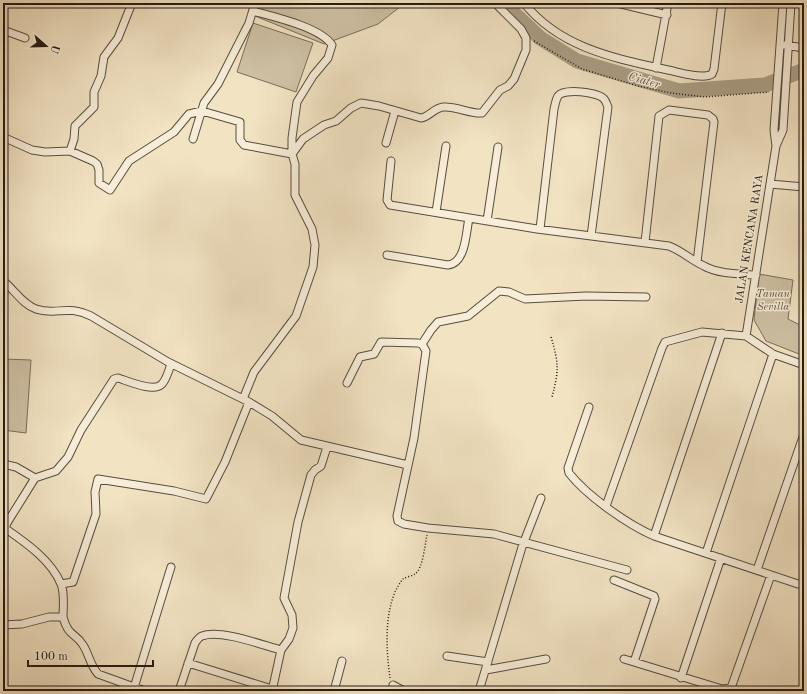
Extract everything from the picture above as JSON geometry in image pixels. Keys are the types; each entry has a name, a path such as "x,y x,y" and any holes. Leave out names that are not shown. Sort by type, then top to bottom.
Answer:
{"street":[{"path":"70,151 74,142 75,126 93,109 94,92 101,76 104,57 118,38 132,3"},
{"path":"292,154 303,140 324,125 336,121 356,104 366,103 421,118 425,118 436,108 446,107 471,113 482,113 500,90 508,86 514,79 526,50 526,38 520,29 495,3"},
{"path":"524,3 547,27 595,52 635,64 690,75 711,75 714,69 722,3"},
{"path":"617,3 667,15"},
{"path":"656,68 668,3"},
{"name":"JALAN KENCANA RAYA","path":"776,146 774,130 783,3"},
{"name":"JALAN KENCANA RAYA","path":"746,336 776,146 783,130 792,3"},
{"path":"61,584 73,582 79,568 96,514 95,492 98,479 174,491 206,499 225,462 254,372 296,316 313,267 315,245 312,229 295,195 295,164 292,154 292,138 297,102 313,76 328,58 332,44 328,38 254,7 249,23 218,84 204,103 193,139"},
{"path":"3,30 25,38"},
{"path":"780,44 789,44 804,48"},
{"path":"540,229 554,109 558,96 564,92 570,91 599,96 605,99 608,108 591,236"},
{"path":"645,242 659,116 669,110 708,115 714,122 697,262"},
{"path":"3,137 24,147 39,151 70,151 93,161 97,164 99,183 110,190 129,161 174,132 186,116 202,111 240,122 240,140 244,145 292,154"},
{"path":"386,143 395,111"},
{"path":"436,212 446,146"},
{"path":"487,221 498,147"},
{"path":"391,161 388,203 390,205 540,229 669,246 682,251 697,262 716,271 756,276"},
{"path":"770,184 804,187"},
{"path":"387,255 453,265 458,261 461,255 469,218"},
{"path":"3,280 23,301 36,309 50,311 66,309 79,310 171,364 246,400 272,416 301,440 408,465"},
{"path":"422,344 438,322 468,316 499,291 509,292 524,299 586,296 646,297"},
{"path":"606,506 664,343 702,332 746,336 773,354 804,365"},
{"path":"654,536 722,333"},
{"path":"347,383 360,357 374,354 381,342 422,344"},
{"path":"422,344 426,351 414,438 397,519 404,524 428,528 494,534 627,570"},
{"path":"706,553 773,354"},
{"path":"145,691 134,689 98,674 94,669 83,645 70,633 63,618 63,594 61,584 50,567 28,545 5,532 7,523 34,478 56,471 68,458 81,430 114,379 118,378 145,387 156,387 162,384 171,364"},
{"path":"589,408 568,468 569,473 606,506 625,520 654,536 798,584 804,584"},
{"path":"757,570 804,434"},
{"path":"188,663 272,690 281,650 290,639 294,622 284,598 298,522 311,475 321,466 326,447"},
{"path":"3,464 16,467 34,478"},
{"path":"479,691 524,543 541,498"},
{"path":"681,678 722,558"},
{"path":"134,689 171,567"},
{"path":"624,659 681,678 722,689 731,688 771,575"},
{"path":"614,580 654,596 634,662"},
{"path":"3,625 22,624 50,617 63,618"},
{"path":"179,691 195,642 201,637 211,634 223,635 281,650"},
{"path":"447,656 488,662"},
{"path":"486,670 546,659"},
{"path":"334,691 342,661"},
{"path":"393,685 404,691"}],"path":[{"path":"526,38 538,42 582,69 638,86 681,95 705,97 761,92 777,93"},
{"path":"551,337 558,361 557,378 552,397"},
{"path":"393,685 390,682 386,653 390,602 403,579 417,572 422,560 428,528"}],"green space":[{"path":"260,3 405,3 378,24 324,44 255,16"},
{"path":"253,23 313,43 296,92 237,72"},
{"name":"Taman Sevilla","path":"759,274 793,280 788,319 804,327 804,356 766,341 754,320"},
{"path":"3,359 31,360 26,433 3,430"}],"waterway":[{"name":"Ciater","path":"503,3 540,38 577,61 679,91 765,85 804,70"}]}
